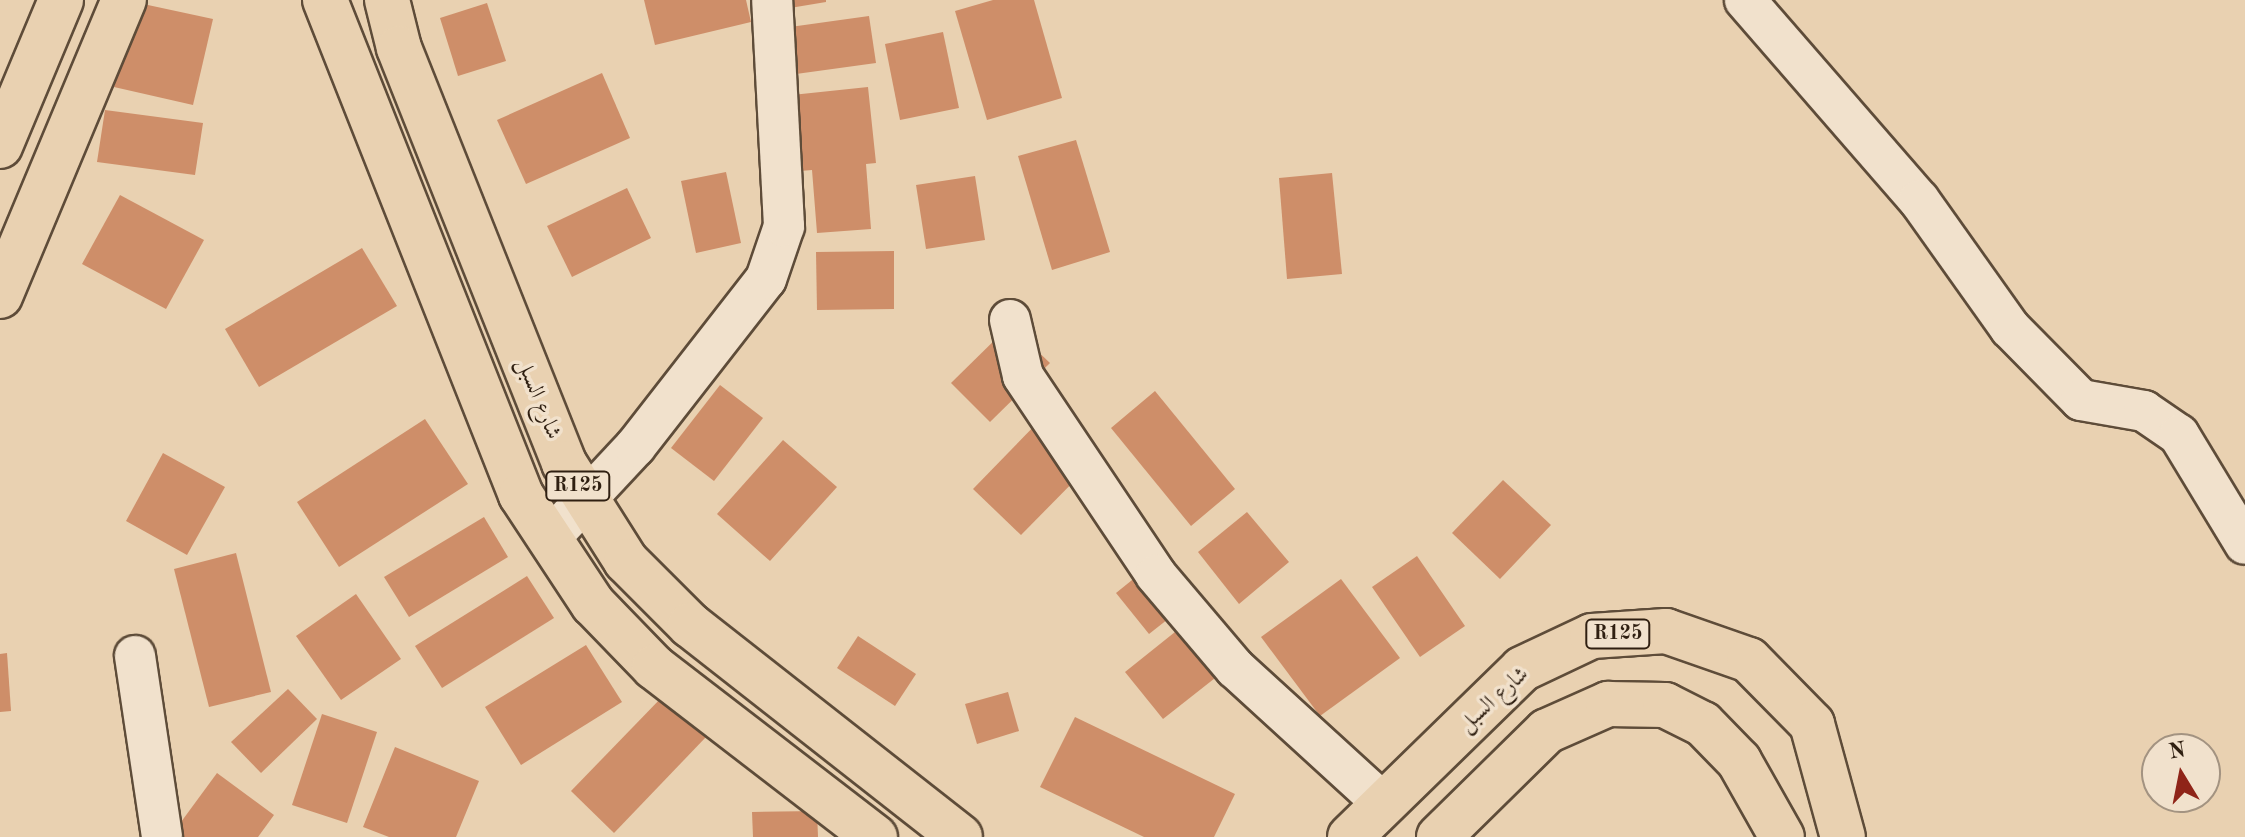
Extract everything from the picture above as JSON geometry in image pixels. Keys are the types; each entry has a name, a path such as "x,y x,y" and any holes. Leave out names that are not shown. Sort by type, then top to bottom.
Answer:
{"main road":[{"path":"0,146 61,0"},
{"path":"0,296 124,0"},
{"name":"R125","path":"325,0 521,495 593,604 654,667 875,837"},
{"name":"شارع السبل","path":"387,0 399,48 564,463 626,561 690,625 960,837"},
{"name":"شارع السبل","path":"1350,837 1522,669 1592,636 1666,631 1749,660 1812,724 1843,837"},
{"path":"1439,837 1547,731 1608,704 1665,705 1703,724 1739,761 1782,837"}],"street":[{"path":"550,538 588,501 766,279 784,226 772,0"},
{"path":"1745,0 1919,200 2010,328 2081,400 2144,411 2179,435 2245,544"},
{"path":"1010,320 1023,376 1156,575 1235,668 1385,805"},
{"path":"135,656 162,837"}],"building":[{"path":"644,0 746,0 751,22 655,45"},
{"path":"789,0 826,0 826,2 790,8"},
{"path":"993,0 1034,0 1062,98 987,120 955,11"},
{"path":"134,2 213,19 193,105 114,87"},
{"path":"487,3 506,61 458,76 440,18"},
{"path":"869,16 876,63 796,74 790,27"},
{"path":"943,32 959,108 900,120 885,44"},
{"path":"602,73 630,138 526,184 497,120"},
{"path":"868,87 876,163 866,164 871,229 817,233 812,170 800,171 792,95"},
{"path":"105,110 203,123 195,175 97,162"},
{"path":"1076,140 1110,252 1052,270 1018,156"},
{"path":"726,172 741,243 696,253 681,181"},
{"path":"1332,173 1342,274 1287,279 1279,178"},
{"path":"975,176 985,240 926,249 916,185"},
{"path":"627,188 651,238 572,277 547,226"},
{"path":"120,195 204,240 166,309 82,264"},
{"path":"362,248 397,306 259,387 225,329"},
{"path":"894,251 894,309 817,310 816,252"},
{"path":"1010,325 1050,363 990,422 951,383"},
{"path":"720,385 763,418 714,481 671,448"},
{"path":"1155,391 1235,489 1191,526 1111,428"},
{"path":"425,419 468,484 339,567 297,502"},
{"path":"1041,419 1089,466 1021,535 973,489"},
{"path":"783,440 837,487 770,561 717,514"},
{"path":"163,453 225,487 187,555 126,521"},
{"path":"1503,480 1551,525 1500,579 1452,533"},
{"path":"1247,512 1289,562 1239,604 1198,552"},
{"path":"484,517 508,557 409,617 384,577"},
{"path":"236,553 271,692 209,707 174,569"},
{"path":"1163,555 1196,597 1149,634 1116,593"},
{"path":"1417,556 1465,626 1420,657 1372,587"},
{"path":"527,576 554,618 442,688 415,646"},
{"path":"1341,579 1400,658 1320,716 1261,637"},
{"path":"356,594 401,659 341,700 296,636"},
{"path":"1205,608 1243,656 1163,719 1125,672"},
{"path":"858,636 916,674 895,706 837,668"},
{"path":"586,645 622,702 521,765 485,707"},
{"path":"7,653 11,711 0,712 0,654"},
{"path":"288,689 317,719 261,773 231,742"},
{"path":"1008,692 1019,731 977,744 965,704"},
{"path":"663,696 706,737 614,833 571,791"},
{"path":"322,714 377,732 347,823 292,805"},
{"path":"1075,717 1235,794 1214,837 1144,837 1040,787"},
{"path":"395,747 479,781 456,837 389,837 363,827"},
{"path":"217,773 274,815 258,837 170,837"},
{"path":"817,811 818,837 753,837 752,812"}]}
